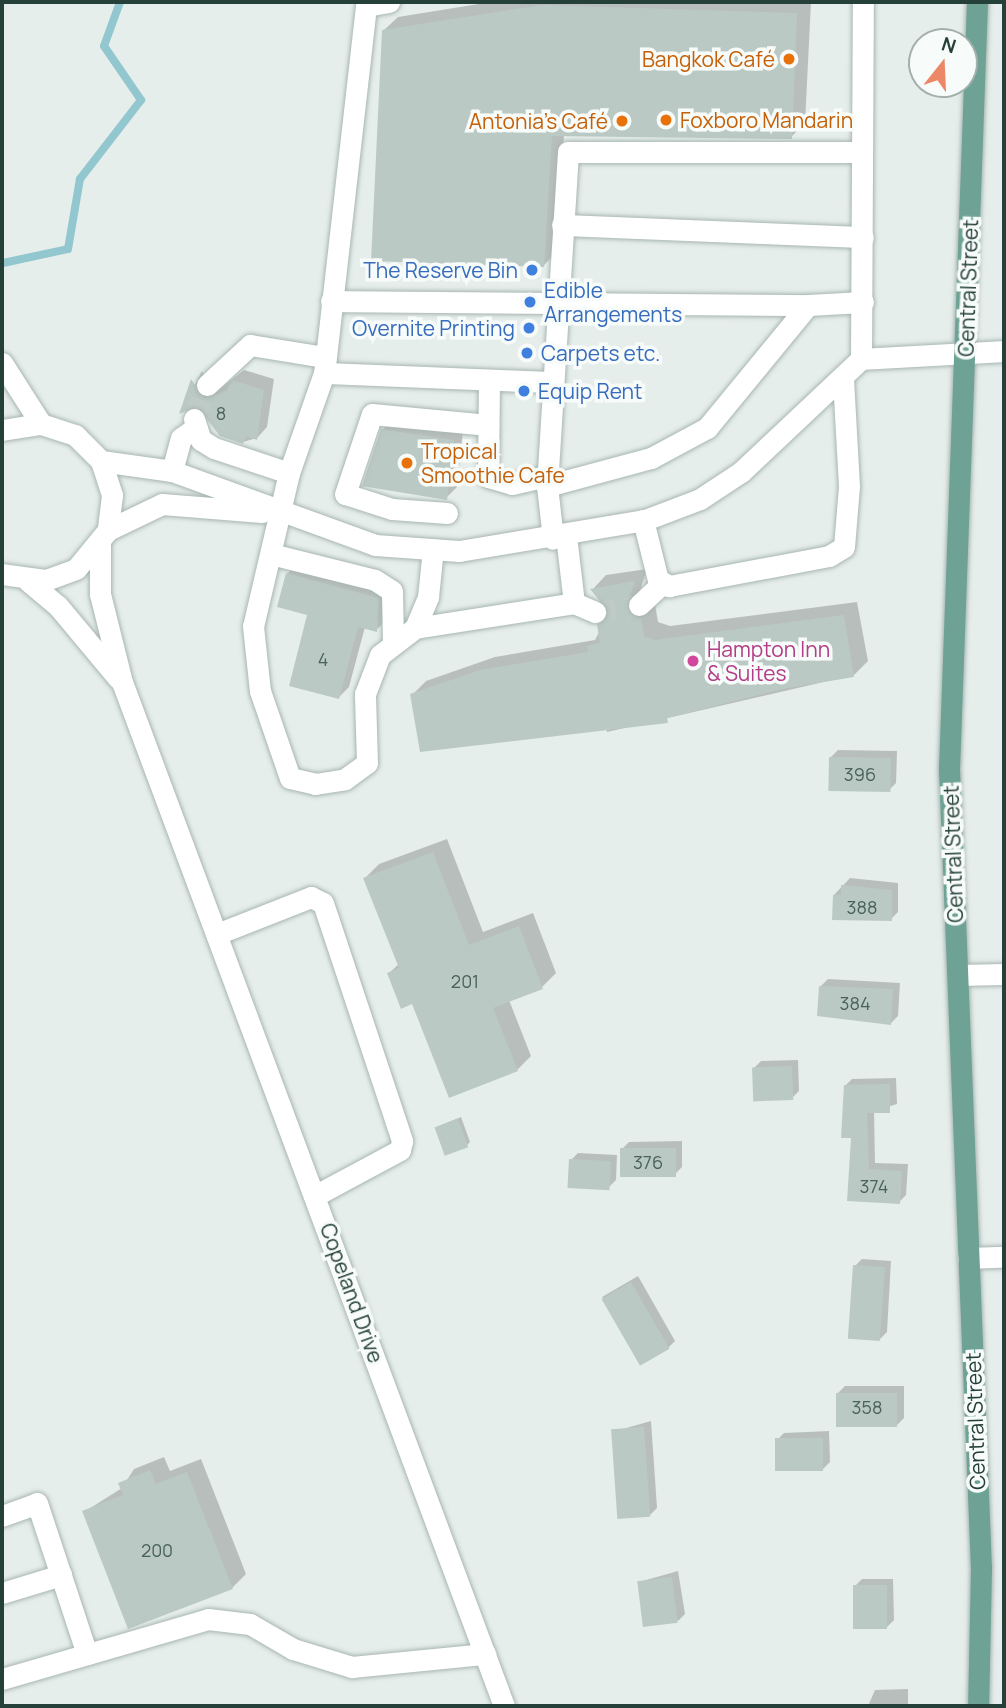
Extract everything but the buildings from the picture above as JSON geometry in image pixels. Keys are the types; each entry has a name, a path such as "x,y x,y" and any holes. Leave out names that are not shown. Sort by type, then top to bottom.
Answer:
{"main road":[{"name":"Central Street","path":"977,2 949,755 981,1568 978,1706"}],"street":[{"path":"389,2 366,6 325,365 289,472 253,626 260,691 290,778 315,784 345,779 367,763 365,694 380,655 393,642 415,628 574,603 595,612"},
{"path":"861,359 863,2"},
{"path":"574,603 547,481 555,304 568,152 862,152"},
{"path":"562,225 863,237"},
{"path":"331,301 808,305 863,302"},
{"path":"489,380 488,477 512,484 547,481 651,458 707,428 808,305"},
{"path":"207,385 250,345 325,365 489,380 552,382"},
{"path":"101,461 172,471 281,514 374,545 433,549 559,538 643,520 701,499 741,472 861,359 966,349 1004,351"},
{"path":"2,363 41,424"},
{"path":"639,605 663,583 719,580 844,547 849,486 843,377"},
{"path":"447,513 392,509 345,494 372,414 488,425"},
{"path":"2,430 41,424 75,435 101,461 113,495 104,538 100,594 122,682"},
{"path":"172,471 181,438 194,424 214,448 289,472"},
{"path":"28,581 69,573 104,538 162,504 281,514"},
{"path":"643,520 663,583"},
{"path":"415,628 429,597 433,549"},
{"path":"271,554 375,580 392,591 393,642"},
{"path":"2,574 28,581 58,606 122,682"},
{"name":"Copeland Drive","path":"122,682 316,1195 504,1706"},
{"path":"217,934 311,897 323,903 402,1141 400,1150 316,1195"},
{"path":"958,975 1004,974"},
{"path":"968,1258 1004,1257"},
{"path":"2,1516 37,1503 87,1654"},
{"path":"2,1593 61,1575"},
{"path":"2,1679 208,1619 250,1624 293,1649 352,1667 485,1654"}],"waterway":[{"path":"3,263 68,249 80,179 141,100 104,46 120,2"}],"tunnel":[{"path":"194,419 207,385"},
{"path":"595,612 639,605"}],"place":[{"name":"Bangkok Café","path":"789,59"},
{"name":"Foxboro Mandarin","path":"666,120"},
{"name":"Antonia's Café","path":"622,121"},
{"name":"The Reserve Bin","path":"532,270"},
{"name":"Edible Arrangements","path":"530,302"},
{"name":"Overnite Printing","path":"529,328"},
{"name":"Carpets etc.","path":"527,353"},
{"name":"Equip Rent","path":"524,391"},
{"name":"Tropical Smoothie Cafe","path":"407,463"},
{"name":"Hampton Inn & Suites","path":"693,661"}]}
